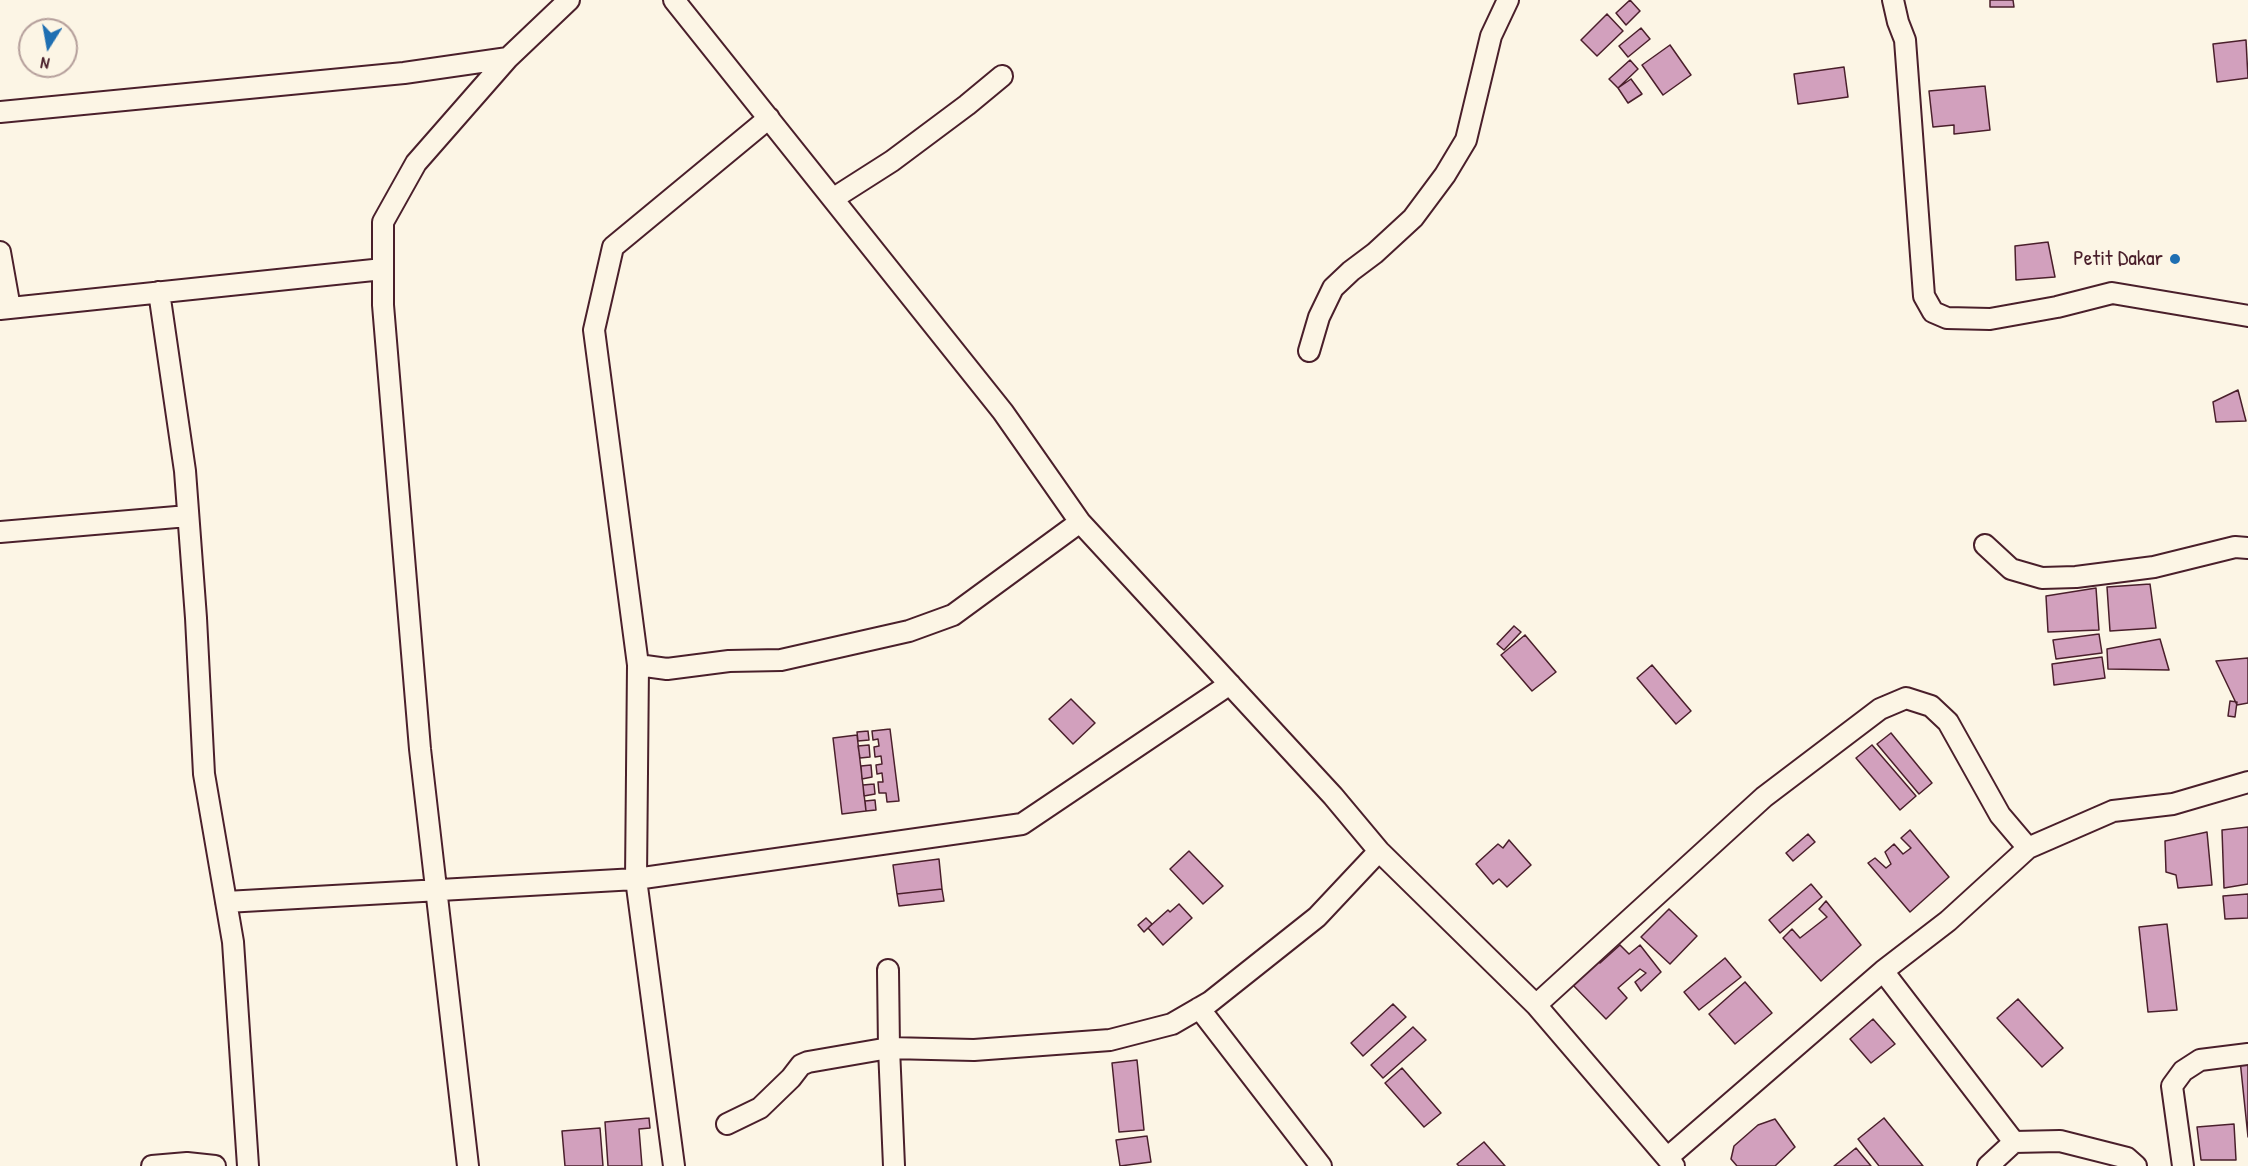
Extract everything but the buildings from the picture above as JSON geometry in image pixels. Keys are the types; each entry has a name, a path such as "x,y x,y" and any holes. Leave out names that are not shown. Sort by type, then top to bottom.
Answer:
{"street":[{"path":"468,1166 420,749 382,305 383,222 416,163 508,58 569,0"},
{"path":"675,0 1003,412 1080,522 1333,796 1380,851 1536,1005 1671,1162 1883,971 1948,921 2028,848 2113,811 2173,804 2248,782"},
{"path":"1310,351 1319,316 1333,288 1413,218 1445,175 1466,140 1491,36 1508,0"},
{"path":"1893,0 1905,40 1924,296 1933,312 1947,318 1990,319 2057,307 2112,293 2248,316"},
{"path":"0,112 404,73 508,58"},
{"path":"834,198 892,161 1002,76"},
{"path":"674,1166 636,879 638,665 594,330 613,247 769,118"},
{"path":"0,252 5,308 383,269"},
{"path":"159,292 184,471 204,774 233,942 248,1166"},
{"path":"0,532 188,516"},
{"path":"638,665 667,669 729,661 781,660 909,632 953,615 1080,522"},
{"path":"1985,545 2011,569 2042,578 2076,577 2154,567 2235,547 2248,548"},
{"path":"226,902 636,879 1022,824 1230,684"},
{"path":"1536,1005 1764,797 1880,709 1906,698 1931,706 1948,722 2000,815 2028,848"},
{"path":"726,1124 760,1108 801,1065 889,1048 974,1050 1110,1040 1172,1024 1198,1008 1317,917 1380,851"},
{"path":"888,970 894,1166"},
{"path":"1883,971 2014,1142"},
{"path":"1198,1008 1321,1166"},
{"path":"2182,1166 2172,1086 2183,1071 2199,1060 2248,1054"},
{"path":"1988,1166 2014,1142 2060,1141 2127,1158 2136,1166"},
{"path":"152,1166 188,1163 215,1166"}],"place":[{"name":"Petit Dakar","path":"2175,259"}]}
